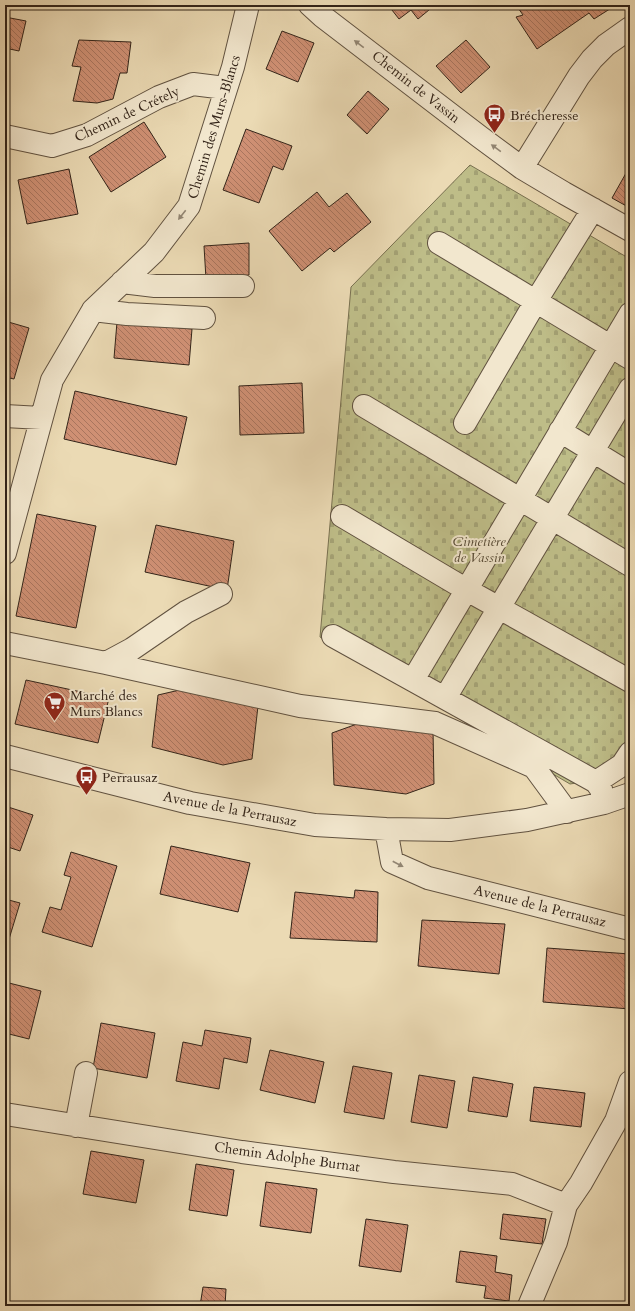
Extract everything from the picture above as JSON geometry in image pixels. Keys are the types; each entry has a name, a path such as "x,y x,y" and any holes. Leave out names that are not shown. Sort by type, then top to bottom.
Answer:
{"street":[{"name":"Chemin des Murs-Blancs","path":"5,554 52,380 93,310 154,252 189,206 225,88 233,67 248,5"},
{"name":"Chemin de Vassin","path":"310,5 322,16 522,168 630,230"},
{"path":"522,168 579,76 592,59 606,45 630,28"},
{"name":"Chemin de Crétely","path":"5,136 52,146 88,135 160,97 193,84 225,88"},
{"path":"465,423 536,301 593,209"},
{"path":"439,243 630,358"},
{"path":"122,282 155,286 243,286"},
{"path":"93,310 127,314 204,318"},
{"path":"413,680 630,314"},
{"path":"445,698 630,389"},
{"path":"364,406 630,565"},
{"path":"5,416 41,418"},
{"path":"560,432 630,474"},
{"path":"342,516 466,590 630,681"},
{"path":"106,663 132,649 186,612 220,594"},
{"path":"333,636 596,782 601,789 604,804"},
{"path":"5,643 106,663 300,706 435,722 534,767 567,812"},
{"path":"596,782 622,765 630,753"},
{"name":"Avenue de la Perrausaz","path":"5,756 190,803 315,825 386,829 450,830 527,820 604,804 630,794"},
{"name":"Avenue de la Perrausaz","path":"386,829 392,862 428,878 555,906 630,929"},
{"path":"76,1126 86,1073"},
{"path":"529,1306 556,1242 566,1205 623,1124 630,1082"},
{"name":"Chemin Adolphe Burnat","path":"5,1114 242,1152 394,1172 512,1184 566,1205"}],"green space":[{"name":"Cimetière de Vassin","path":"470,165 630,259 630,774 570,784 320,637 351,287"}],"building":[{"path":"388,5 435,5 418,19 411,10 399,19"},
{"path":"516,5 616,5 594,19 589,13 537,49 516,17 523,15"},
{"path":"5,17 26,21 19,51 5,48"},
{"path":"282,31 314,43 298,82 266,69"},
{"path":"79,40 131,42 127,73 120,73 113,99 97,103 73,101 81,67 72,66"},
{"path":"466,40 490,67 461,93 436,66"},
{"path":"368,91 389,109 367,134 347,115"},
{"path":"144,122 166,157 111,192 89,157"},
{"path":"246,129 292,146 283,170 273,166 259,203 223,190"},
{"path":"630,166 630,208 612,198"},
{"path":"69,169 78,214 27,224 18,180"},
{"path":"317,192 329,207 347,193 371,222 334,252 330,248 302,271 269,231"},
{"path":"249,243 249,275 206,279 204,246"},
{"path":"5,321 29,328 14,379 5,377"},
{"path":"117,322 192,329 189,365 114,358"},
{"path":"302,383 304,433 240,435 239,386"},
{"path":"75,391 187,417 176,465 64,439"},
{"path":"37,514 96,526 76,628 16,616"},
{"path":"156,525 234,541 227,590 145,572"},
{"path":"26,680 109,698 98,743 15,724"},
{"path":"184,689 258,706 252,759 223,765 152,747 158,695"},
{"path":"357,724 433,730 434,784 406,794 334,785 332,733"},
{"path":"5,806 33,815 20,851 5,846"},
{"path":"171,846 250,863 238,912 160,894"},
{"path":"71,852 117,866 92,947 42,932 50,907 61,910 71,877 64,875"},
{"path":"355,890 378,892 377,942 290,938 295,892 354,898"},
{"path":"5,899 20,903 6,949 5,949"},
{"path":"422,920 505,924 499,974 418,966"},
{"path":"547,948 630,954 630,1009 543,1002"},
{"path":"5,982 41,991 29,1039 5,1033"},
{"path":"101,1023 155,1033 147,1078 93,1068"},
{"path":"205,1030 251,1038 247,1063 224,1058 219,1089 176,1081 183,1042 202,1046"},
{"path":"270,1050 324,1062 315,1103 260,1090"},
{"path":"353,1066 392,1073 384,1119 344,1112"},
{"path":"419,1075 455,1081 447,1128 411,1122"},
{"path":"473,1077 513,1084 507,1117 468,1111"},
{"path":"534,1087 585,1093 581,1127 530,1121"},
{"path":"91,1151 144,1160 136,1203 83,1194"},
{"path":"196,1164 234,1170 227,1216 189,1210"},
{"path":"266,1182 317,1189 311,1233 260,1226"},
{"path":"503,1214 546,1219 542,1244 500,1239"},
{"path":"366,1219 408,1225 401,1272 359,1266"},
{"path":"460,1251 497,1256 495,1272 512,1275 509,1301 484,1298 486,1286 456,1282"},
{"path":"203,1287 226,1289 225,1306 200,1306"}],"place":[{"name":"Brécheresse","path":"495,134"},
{"name":"Marché des Murs Blancs","path":"54,722"},
{"name":"Perrausaz","path":"86,796"}]}
